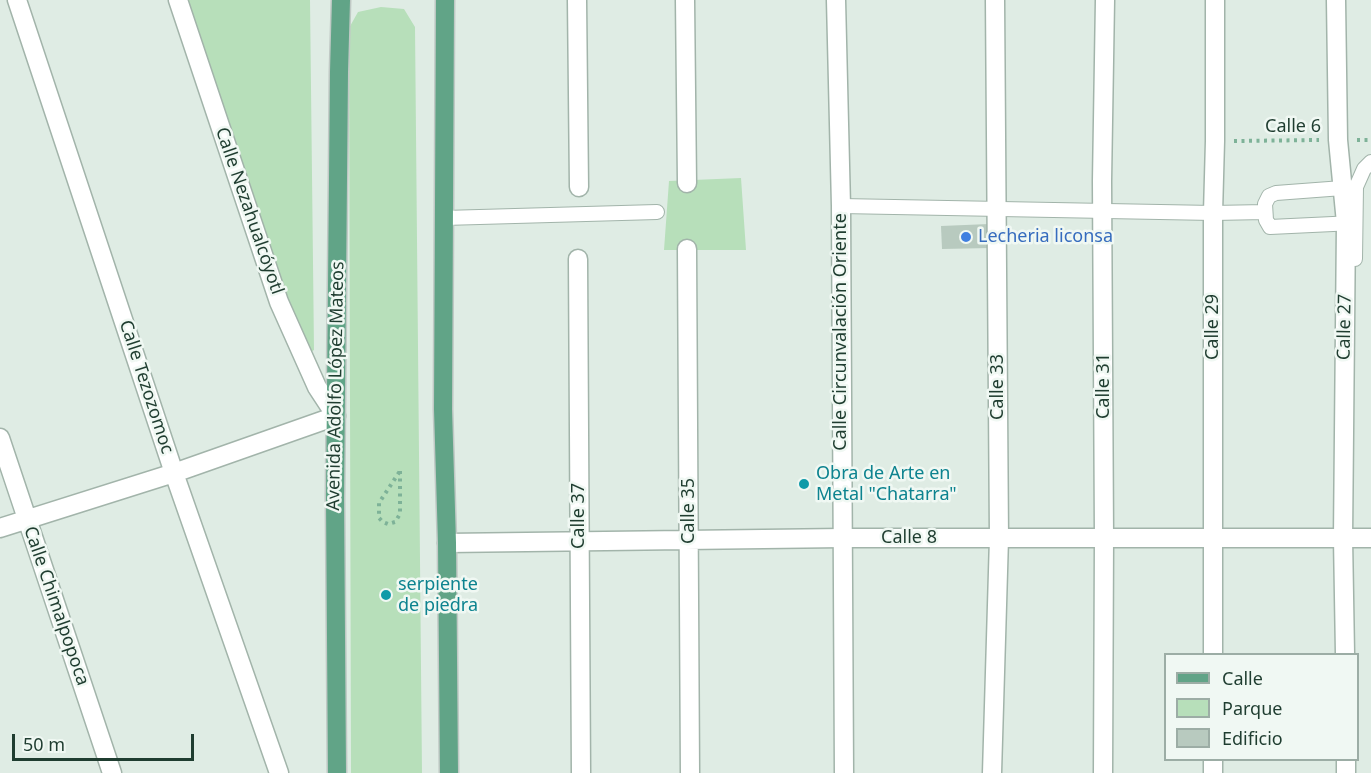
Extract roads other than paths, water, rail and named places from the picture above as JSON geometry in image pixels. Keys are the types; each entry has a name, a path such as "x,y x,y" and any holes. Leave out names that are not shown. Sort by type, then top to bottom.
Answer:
{"main road":[{"name":"Avenida Adolfo López Mateos","path":"337,773 334,498 341,0"},
{"path":"445,0 443,409 449,773"}],"street":[{"name":"Calle Tezozomoc","path":"17,0 174,473 279,773"},
{"name":"Calle Nezahualcóyotl","path":"178,0 279,302 317,387 336,416"},
{"path":"577,0 579,187"},
{"path":"685,0 687,183"},
{"name":"Calle Circunvalación Oriente","path":"836,0 841,206 844,773"},
{"name":"Calle 33","path":"992,773 999,538 995,0"},
{"name":"Calle 31","path":"1103,773 1102,181 1105,0"},
{"name":"Calle 29","path":"1214,653 1215,0"},
{"name":"Calle 27","path":"1336,0 1338,140 1350,187 1351,223 1343,538 1345,653"},
{"name":"Calle 35","path":"687,249 690,773"},
{"name":"Calle 37","path":"578,259 581,773"},
{"path":"0,528 174,473 336,416"},
{"name":"Calle Chimalpopoca","path":"0,438 112,773"},
{"name":"Calle 8","path":"447,543 843,538 1371,538"}],"lane":[{"path":"1355,259 1351,223 1270,227 1265,212 1267,200 1271,194 1350,187 1371,162"},
{"path":"841,206 1265,212"},
{"path":"444,218 657,212"}],"place":[{"name":"Lecheria liconsa","path":"966,237"},
{"name":"Obra de Arte en Metal \"Chatarra\"","path":"804,484"},
{"name":"serpiente de piedra","path":"386,595"}]}
